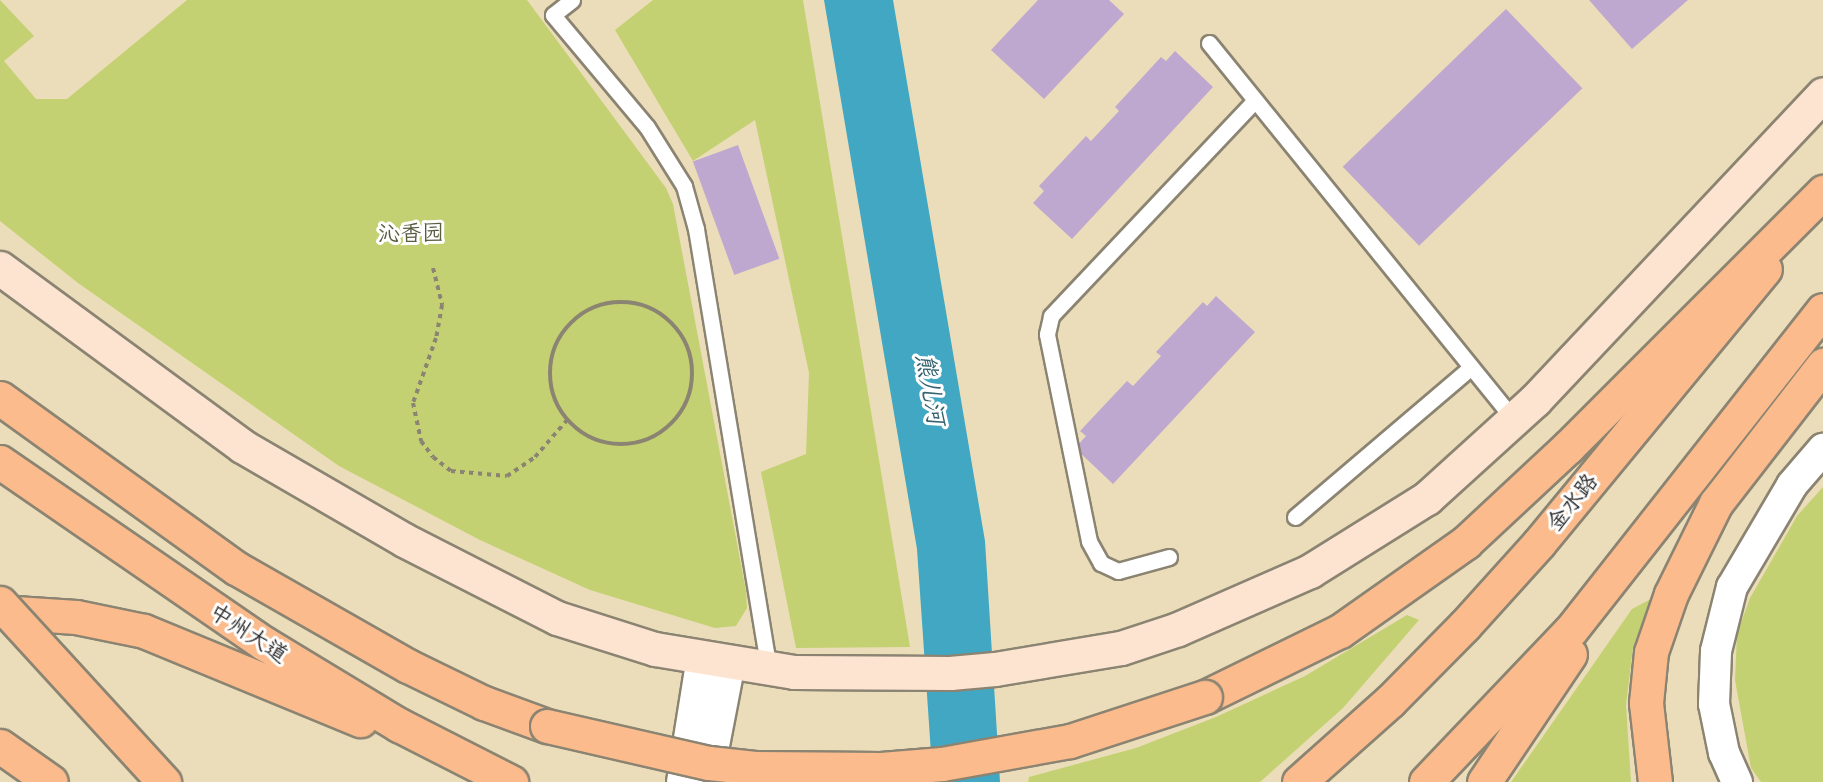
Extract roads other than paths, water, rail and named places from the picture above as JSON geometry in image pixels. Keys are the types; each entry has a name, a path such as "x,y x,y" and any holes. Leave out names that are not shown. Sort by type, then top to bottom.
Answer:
{"main road":[{"path":"0,398 236,568 408,666 547,726 709,763 755,768 881,769 942,764 1070,741 1205,697 1340,631 1466,542 1560,455 1823,192"},
{"name":"金水路","path":"1299,782 1390,701 1472,617 1823,201"},
{"path":"1426,782 1571,630 1823,310"},
{"path":"1655,782 1646,703 1651,652 1671,594 1716,503 1823,365"},
{"name":"中州大道","path":"0,462 265,644 399,725 498,776"},
{"path":"1484,782 1667,510"},
{"path":"0,603 164,782"},
{"path":"0,612 76,617 144,631 498,776"},
{"path":"0,746 48,780"}],"street":[{"path":"0,268 242,446 404,540 557,618 645,646 769,669 844,674 995,669 1121,648 1178,629 1310,572 1427,498 1515,421 1823,94"},
{"path":"1737,782 1724,753 1714,704 1716,651 1732,587 1792,485 1823,449"},
{"path":"682,782 716,660"},
{"path":"707,782 716,660"}],"lane":[{"path":"572,0 554,15 647,127 684,186 696,229 769,669"},
{"path":"1209,43 1515,421"},
{"path":"1169,557 1118,571 1101,563 1089,541 1047,334 1051,316 1255,100"},
{"path":"1295,517 1471,367"}],"water":[{"name":"熊儿河","path":"824,0 893,0 985,541 1000,782 933,782 917,549"}],"park label":[{"name":"沁香园","path":"411,233"}]}
